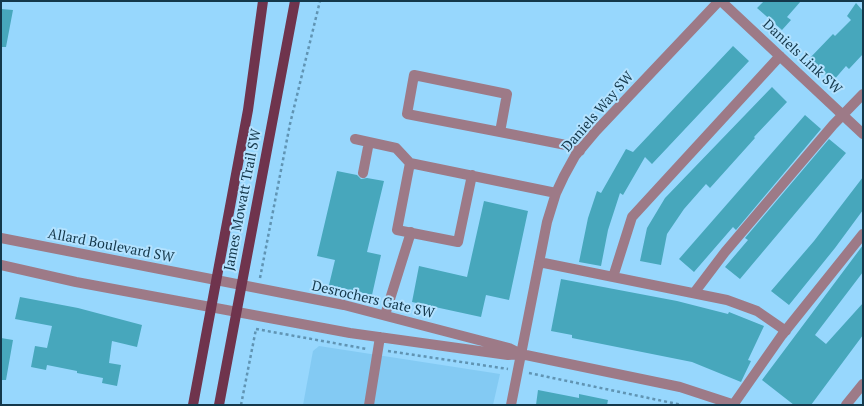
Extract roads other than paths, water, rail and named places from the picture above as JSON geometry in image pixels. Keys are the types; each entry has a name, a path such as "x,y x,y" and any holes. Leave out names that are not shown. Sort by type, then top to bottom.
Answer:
{"main road":[{"name":"James Mowatt Trail SW","path":"193,405 248,110 263,1"},
{"name":"James Mowatt Trail SW","path":"219,405 238,312 243,269 295,1"}],"street":[{"name":"Daniels Link SW","path":"720,1 863,134"},
{"name":"Daniels Way SW","path":"511,405 547,222 556,193 580,151 596,131 720,1"},
{"path":"613,277 632,217 780,56"},
{"path":"500,132 507,94 414,75 407,114 566,145 580,151"},
{"path":"694,293 725,252 843,115 863,94"},
{"path":"355,139 396,148 410,163 556,193"},
{"path":"363,173 369,142"},
{"path":"410,163 397,230 458,242 472,175"},
{"path":"385,315 411,232"},
{"path":"734,405 786,331 863,234"},
{"name":"Allard Boulevard SW","path":"1,238 217,280"},
{"path":"539,262 727,300 757,311 786,331"},
{"path":"1,264 76,282 212,307"},
{"name":"Desrochers Gate SW","path":"217,280 344,305 509,348 521,354 680,387 734,405"},
{"name":"Desrochers Gate SW","path":"212,307 380,337 508,355 521,354"},
{"path":"369,405 380,337"},
{"path":"846,405 863,384"}]}
